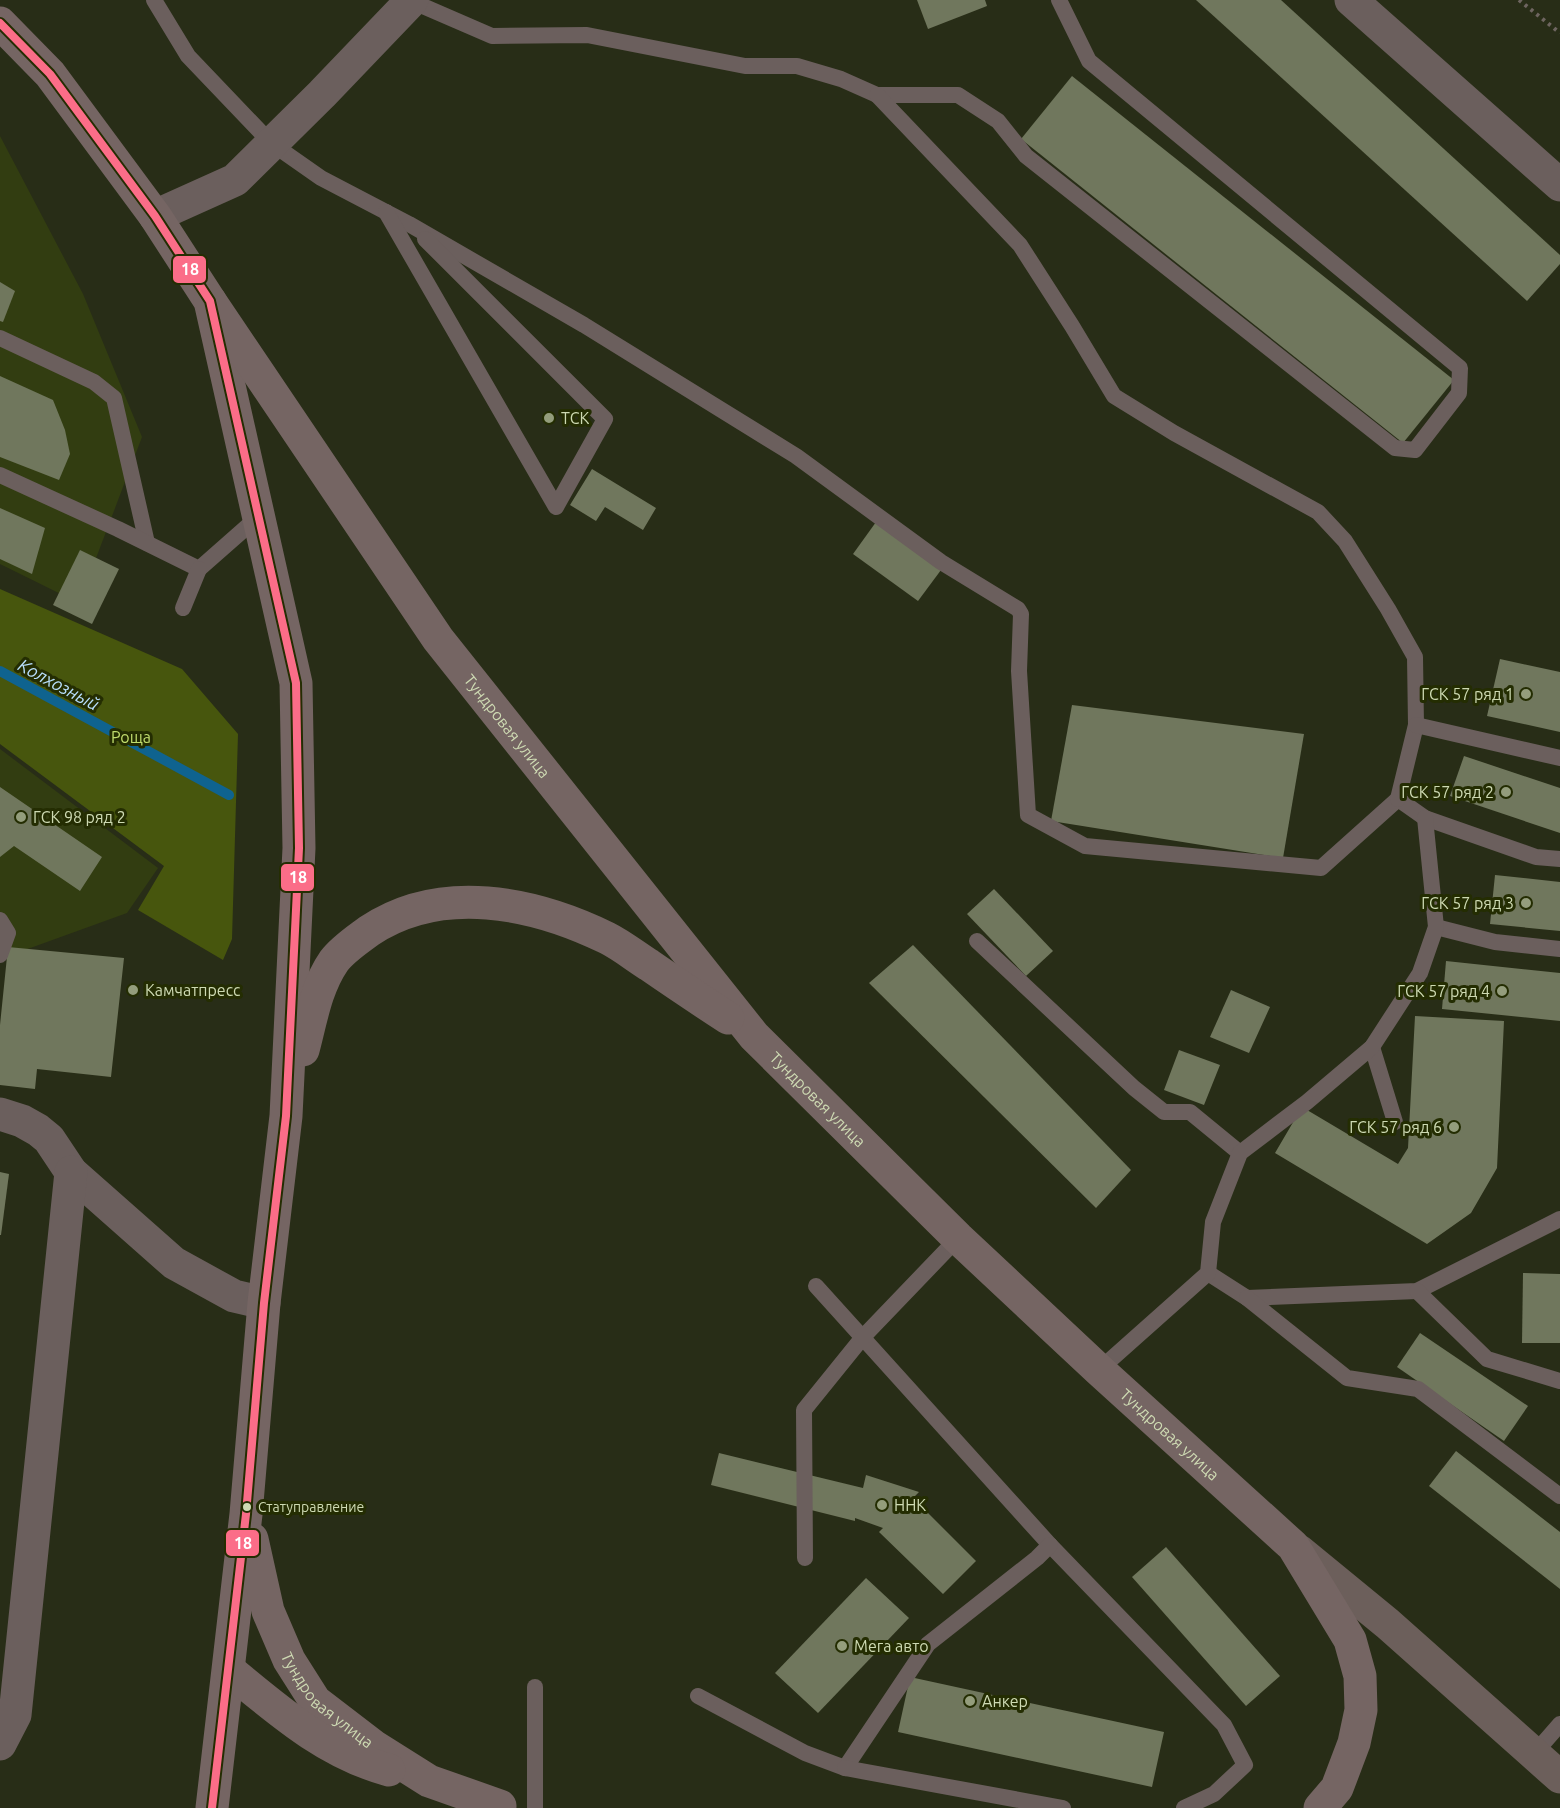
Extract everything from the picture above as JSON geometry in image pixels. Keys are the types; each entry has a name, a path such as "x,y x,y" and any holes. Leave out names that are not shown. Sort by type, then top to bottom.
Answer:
{"main road":[{"name":"Тундровая улица","path":"0,23 50,74 155,216 210,302 438,639 754,1036 958,1238 1099,1370 1293,1546 1388,1624 1560,1777"},
{"path":"210,302 296,683 299,848 286,1116 264,1303 246,1514 212,1808"},
{"path":"286,1116 320,985 335,959 354,941 378,926 404,912 437,903 473,902 513,905 562,919 609,938 754,1036"},
{"name":"Тундровая улица","path":"246,1514 268,1611 289,1660 315,1701 375,1748 429,1781 509,1807"},
{"path":"1293,1546 1350,1640 1360,1676 1361,1710 1354,1743 1336,1788 1320,1808"},
{"path":"229,1670 300,1728 337,1750 376,1767 429,1781"},
{"name":"Тундровая улица","path":"452,1808 509,1807"}],"street":[{"path":"155,216 235,180 322,94 411,0"},
{"path":"1351,0 1560,185"},
{"path":"0,1114 22,1121 49,1139 71,1172 174,1263 234,1296 264,1303"},
{"path":"0,1744 8,1714 71,1172"}],"lane":[{"path":"154,0 188,56 271,143 321,178 409,224 584,325 796,456 941,562 1018,609 1021,614 1019,671 1028,815 1085,846 1321,868 1398,799 1416,725 1415,657 1345,541 1318,512 1174,434 1114,396 1020,246 877,95 841,79 797,66 745,66 586,34 492,36 411,0"},
{"path":"877,95 958,95 998,121 1026,156 1145,251 1395,448 1415,450 1459,393 1460,368 1089,61 1059,0"},
{"path":"385,211 556,507 605,419 409,224"},
{"path":"0,338 94,382 114,398 147,543"},
{"path":"0,475 199,569"},
{"path":"183,608 199,569 258,517"},
{"path":"1416,725 1560,758"},
{"path":"1398,799 1425,818 1536,856 1560,859"},
{"path":"1099,1370 1208,1273 1213,1222 1240,1153 1307,1102 1372,1047 1420,973 1436,927 1425,818"},
{"path":"0,920 8,933 0,955"},
{"path":"1436,927 1495,942 1560,949"},
{"path":"977,941 1134,1088 1164,1112 1190,1112 1240,1153"},
{"path":"1372,1047 1395,1122"},
{"path":"1247,1298 1418,1291 1560,1219"},
{"path":"805,1558 804,1410 863,1337 958,1238"},
{"path":"1208,1273 1247,1298 1347,1378 1418,1389 1560,1496"},
{"path":"816,1286 1050,1545 1224,1725 1245,1765 1214,1794 1184,1808"},
{"path":"1418,1291 1487,1359 1560,1381"},
{"path":"845,1768 928,1644 1037,1558 1050,1545"},
{"path":"535,1687 535,1808"},
{"path":"698,1696 805,1753 845,1768 1063,1808"},
{"path":"1533,1755 1560,1724"}],"path":[{"path":"1519,0 1560,33"}],"shaded area":[{"path":"0,136 83,294 142,437 79,603 0,564"},
{"path":"0,749 158,868 127,913 0,959"}],"green space":[{"name":"Роща","path":"0,589 182,669 238,734 232,939 223,960 138,910 164,866 0,744"}],"building":[{"path":"917,0 985,0 987,6 928,29"},
{"path":"1196,0 1281,0 1560,255 1560,264 1527,301"},
{"path":"1072,76 1454,380 1403,443 1021,139"},
{"path":"0,282 15,291 3,322 0,321"},
{"path":"0,376 53,400 65,430 70,454 59,480 0,457"},
{"path":"592,469 656,508 643,530 605,507 596,521 570,505"},
{"path":"0,508 45,528 32,574 0,559"},
{"path":"876,522 941,570 918,601 853,554"},
{"path":"80,550 119,569 92,624 53,605"},
{"name":"ГСК 57 ряд 1","path":"1500,659 1560,672 1560,732 1487,716"},
{"path":"1072,705 1304,734 1283,858 1051,821"},
{"name":"ГСК 57 ряд 2","path":"1464,756 1560,788 1560,833 1450,796"},
{"name":"ГСК 98 ряд 2","path":"0,787 102,857 80,891 14,846 0,857"},
{"name":"ГСК 57 ряд 3","path":"1495,875 1560,882 1560,931 1490,924"},
{"path":"994,889 1053,951 1026,976 967,914"},
{"path":"913,945 1131,1170 1096,1208 869,983"},
{"path":"8,947 124,958 111,1077 37,1069 35,1089 0,1085 0,1025"},
{"name":"ГСК 57 ряд 4","path":"1446,961 1560,973 1560,1021 1442,1009"},
{"path":"1231,990 1270,1007 1249,1053 1210,1037"},
{"name":"ГСК 57 ряд 6","path":"1415,1016 1504,1021 1497,1168 1471,1213 1427,1244 1275,1153 1302,1107 1398,1164 1408,1148"},
{"path":"1179,1050 1220,1065 1204,1105 1164,1090"},
{"path":"0,1172 9,1174 1,1235 0,1235"},
{"path":"1523,1273 1560,1274 1560,1343 1522,1343"},
{"path":"1420,1333 1528,1406 1504,1441 1397,1367"},
{"path":"1456,1451 1560,1532 1560,1589 1429,1486"},
{"path":"719,1453 863,1488 866,1475 919,1492 913,1498 976,1561 943,1594 879,1532 883,1528 855,1518 855,1521 711,1485"},
{"path":"1166,1547 1280,1676 1246,1706 1132,1577"},
{"name":"Мега авто","path":"866,1578 909,1618 818,1713 775,1673"},
{"path":"910,1677 1164,1732 1152,1787 898,1732"}],"waterway":[{"name":"Колхозный","path":"0,671 229,795"}],"transit line":[{"name":"18","path":"0,23 50,74 155,216 210,301 296,683 299,848 286,1116 264,1303 246,1514 212,1808"}],"place":[{"name":"ТСК","path":"549,418"},
{"name":"ГСК 57 ряд 1","path":"1526,694"},
{"name":"ГСК 57 ряд 2","path":"1506,792"},
{"name":"ГСК 98 ряд 2","path":"21,817"},
{"name":"ГСК 57 ряд 3","path":"1526,903"},
{"name":"Камчатпресс","path":"133,990"},
{"name":"ГСК 57 ряд 4","path":"1502,991"},
{"name":"ГСК 57 ряд 6","path":"1454,1127"},
{"name":"ННК","path":"882,1505"},
{"name":"Статуправление","path":"247,1507"},
{"name":"Мега авто","path":"842,1646"},
{"name":"Анкер","path":"970,1701"}]}
